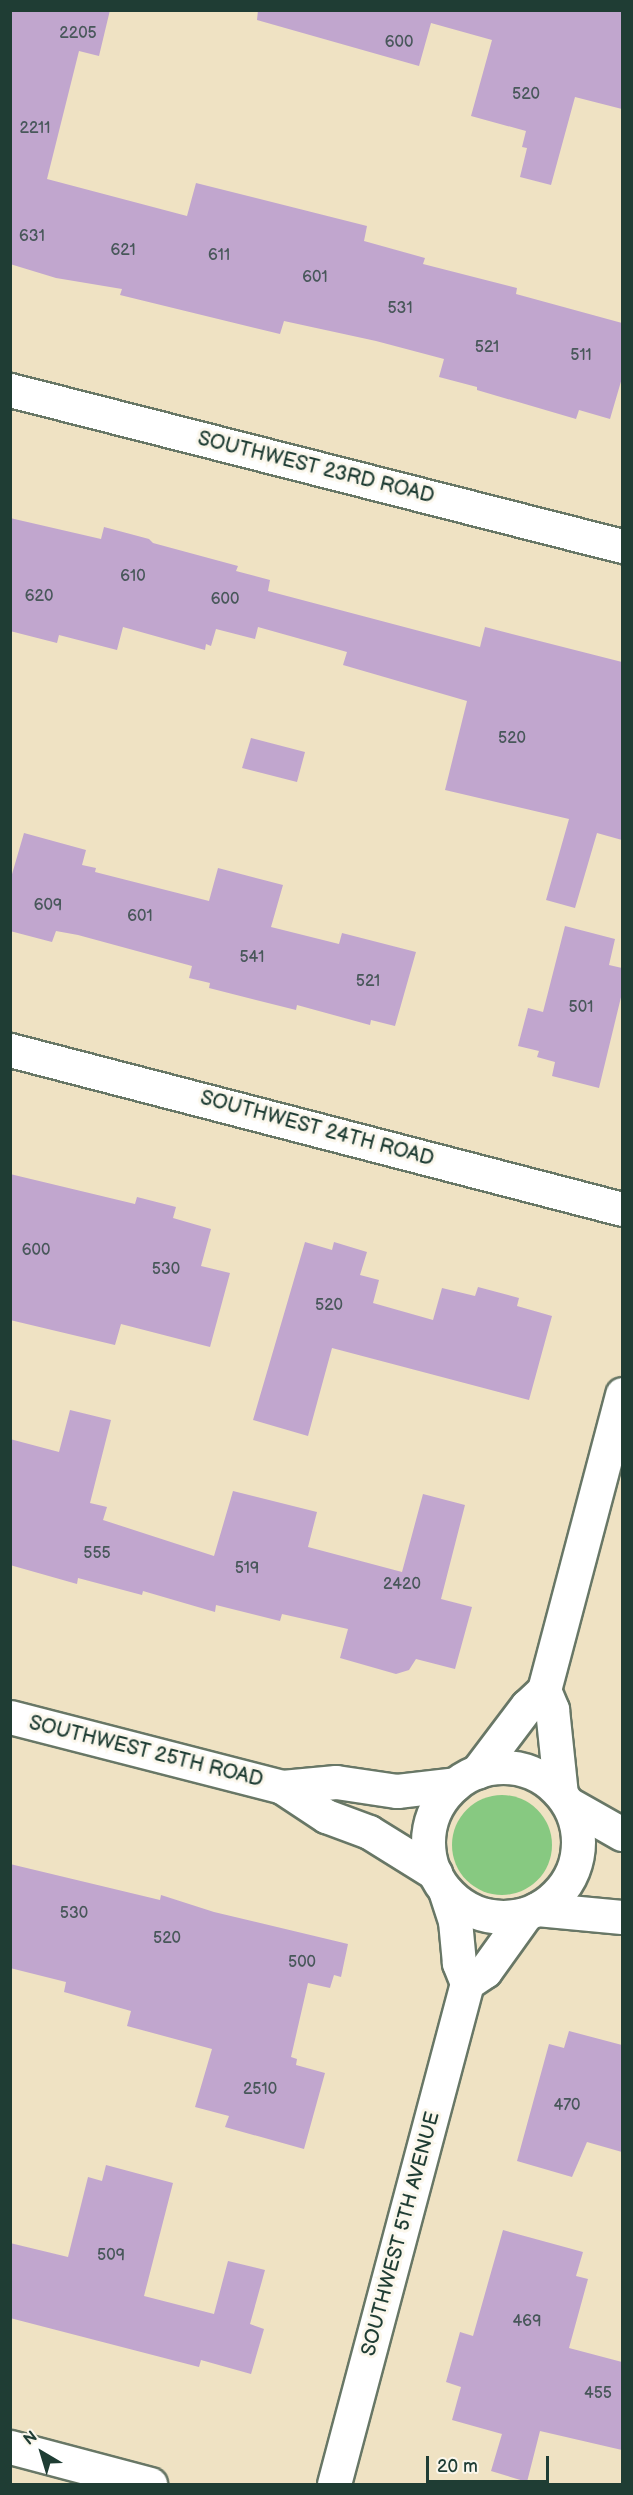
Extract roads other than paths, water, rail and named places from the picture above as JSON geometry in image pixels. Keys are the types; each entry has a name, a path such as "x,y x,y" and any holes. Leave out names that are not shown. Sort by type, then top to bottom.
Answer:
{"street":[{"name":"SOUTHWEST 23RD ROAD","path":"10,390 622,546"},
{"name":"SOUTHWEST 24TH ROAD","path":"10,1050 622,1209"},
{"path":"544,1690 552,1709 565,1799 576,1824 575,1864 560,1890 531,1911 485,1971 467,1983 459,1963 455,1921 428,1841 430,1825 436,1809 466,1778 527,1706 544,1690 622,1394"},
{"name":"SOUTHWEST 25TH ROAD","path":"10,1717 282,1787 326,1816 369,1832 440,1882"},
{"path":"466,1778 507,1767 522,1769 537,1775 565,1799 622,1834"},
{"name":"SOUTHWEST 25TH ROAD","path":"282,1787 336,1782 397,1791 466,1778"},
{"path":"440,1882 458,1902 490,1916 531,1911 622,1917"},
{"name":"SOUTHWEST 5TH AVENUE","path":"334,2484 467,1983"},
{"path":"10,2447 150,2484"}]}
